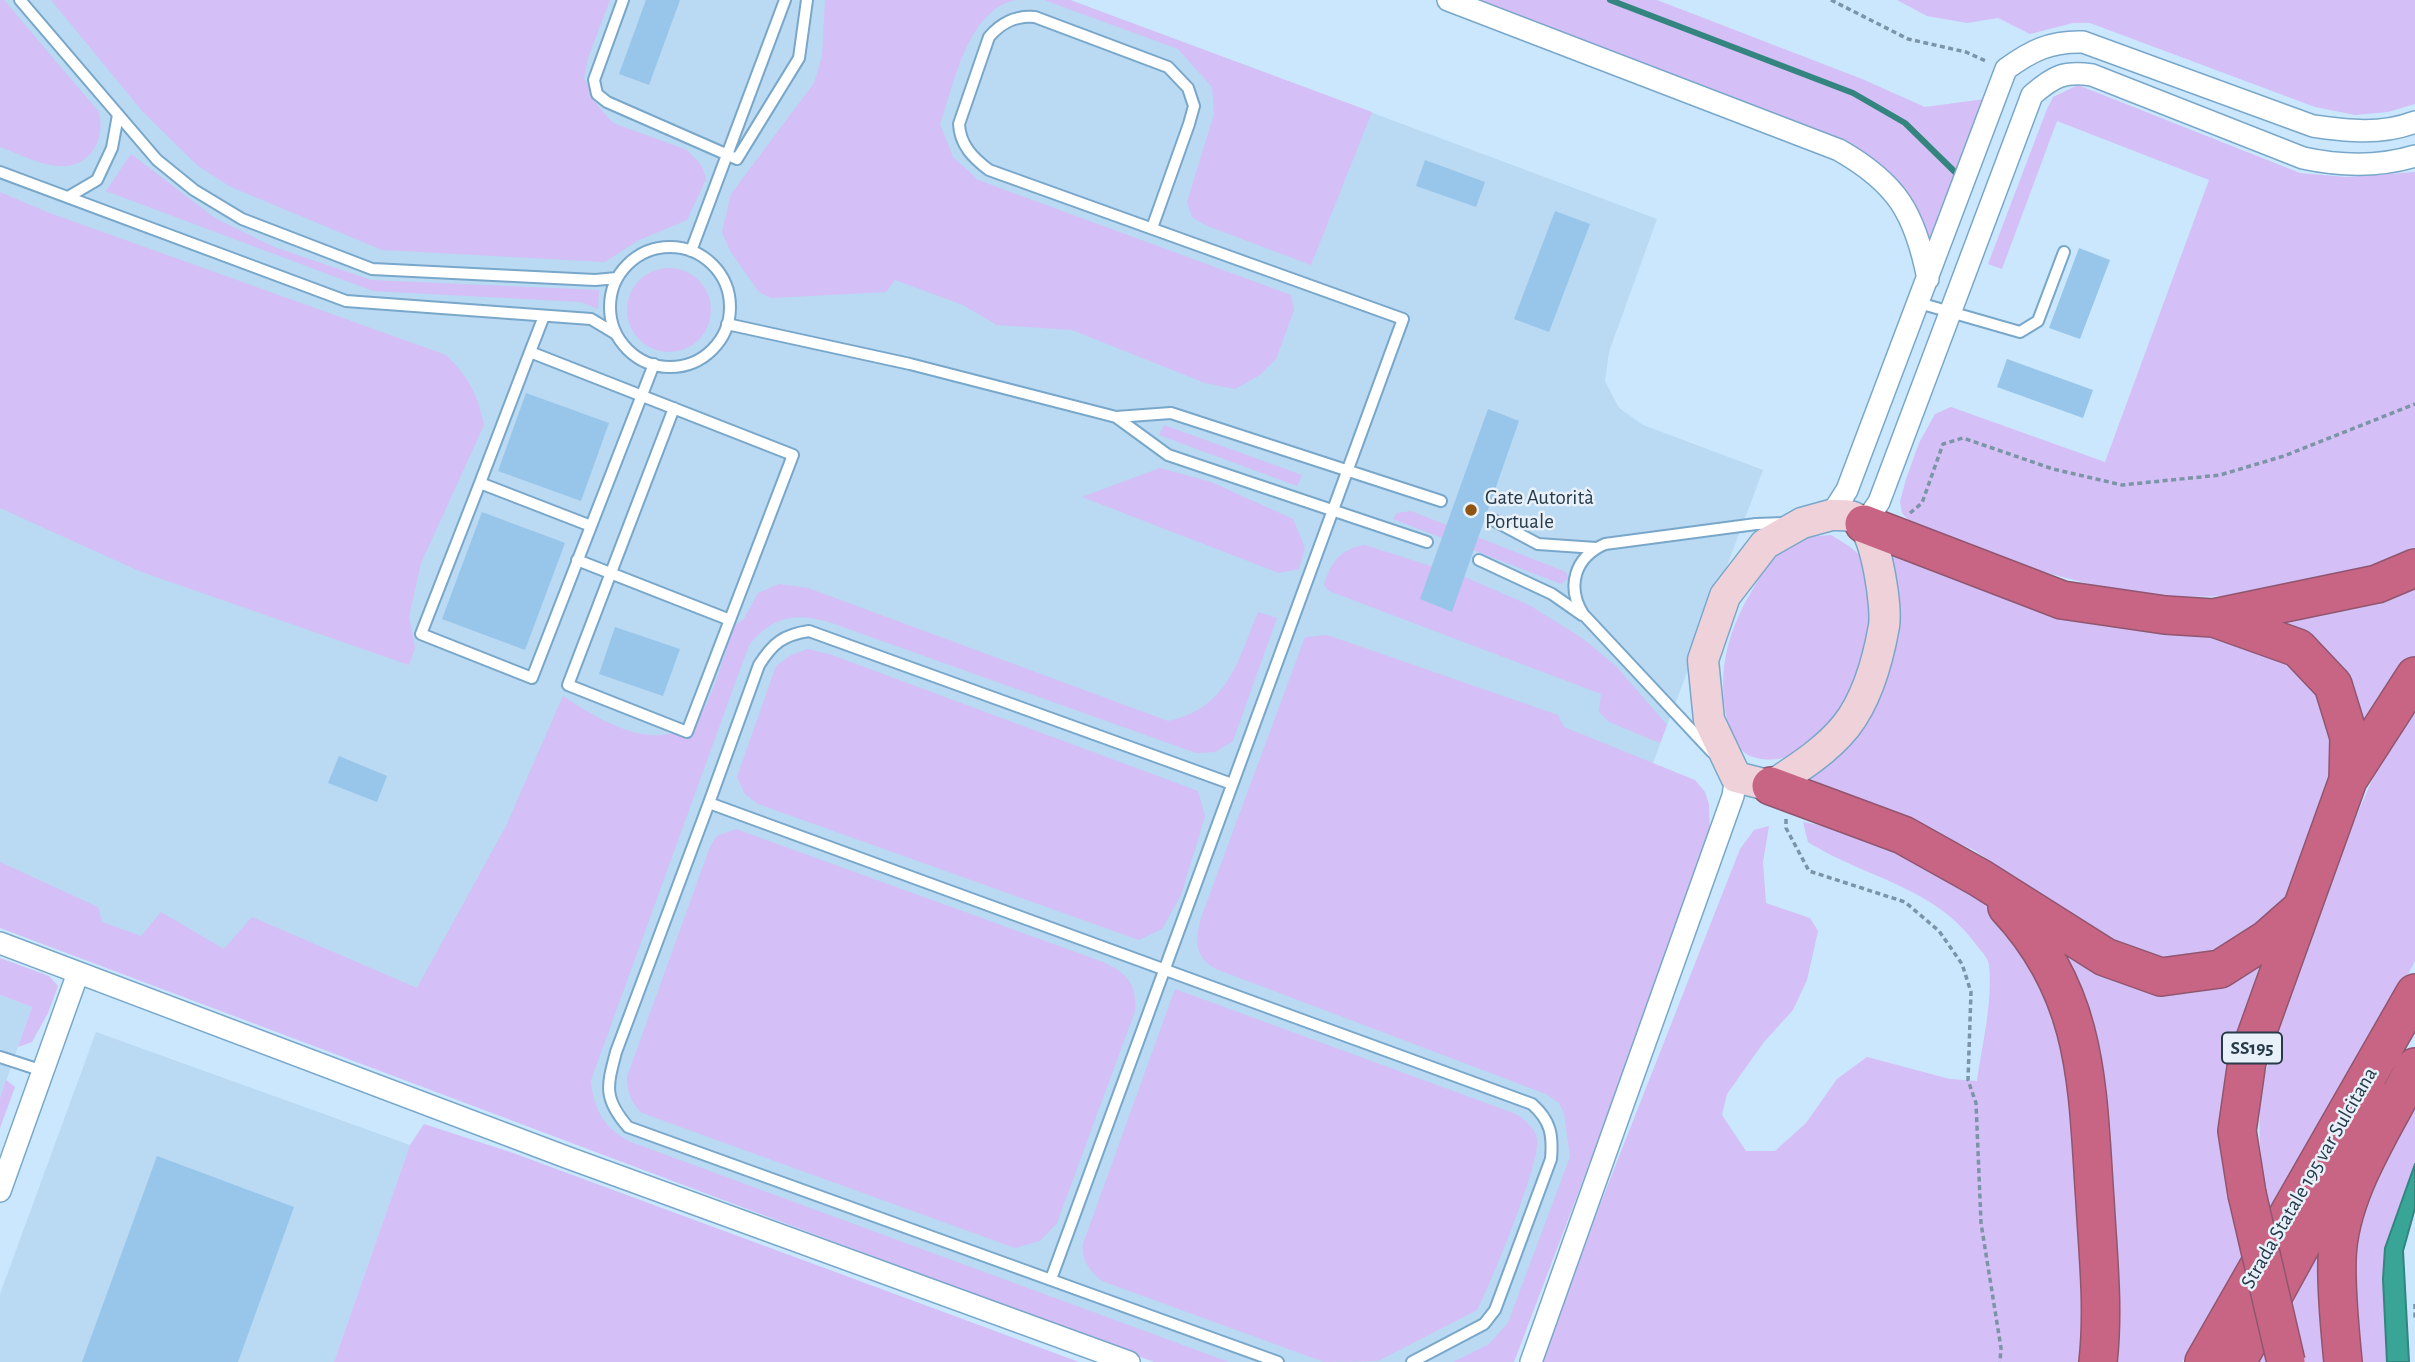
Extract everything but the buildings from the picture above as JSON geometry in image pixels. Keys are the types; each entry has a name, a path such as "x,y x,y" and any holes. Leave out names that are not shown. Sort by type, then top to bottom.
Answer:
{"highway":[{"path":"1861,524 2062,600 2165,615 2213,618 2377,584 2415,568"},
{"path":"2213,618 2298,648 2333,685 2349,737 2348,780"},
{"path":"1779,790 1903,835 1980,877 2105,957 2161,978 2220,969 2267,939 2301,909 2348,780 2415,676"},
{"path":"1980,877 2031,933 2050,962 2081,1043 2089,1107 2100,1277 2098,1362"},
{"name":"SS195","path":"2286,1362 2246,1194 2237,1131 2247,1061 2301,909"},
{"name":"Strada Statale 195 var Sulcitana","path":"2204,1362 2415,993"},
{"name":"Strada Statale 195 var Sulcitana","path":"2237,1362 2340,1179 2415,1034"},
{"path":"2343,1362 2337,1258 2345,1214 2358,1179 2415,1067"}],"street":[{"path":"1448,0 1839,150 1871,168 1898,198 1911,221 1922,248 1928,279"},
{"path":"1736,777 1779,790 1846,725 1871,681 1885,623 1879,568 1847,490 2006,69 2040,47 2058,41 2082,42 2313,126 2350,132 2377,131 2415,122"},
{"path":"1861,524 1879,502 2032,95 2046,82 2069,72 2092,75 2303,158 2331,164 2366,164 2415,156"},
{"path":"1531,1362 1733,796 1736,777 1709,720 1703,660 1725,596 1765,544 1802,523 1861,524"},
{"path":"0,943 566,1157 1129,1362"},
{"path":"0,1191 78,973"}],"lane":[{"path":"20,0 157,160 218,205 242,219 372,269 595,280 617,278"},
{"path":"623,0 594,80 597,94 607,102 737,159 799,58 807,0"},
{"path":"691,251 785,0"},
{"path":"1051,1279 1404,319 1152,229 989,170 973,158 960,136 959,124 989,37 999,26 1022,16 1034,17 1168,67 1188,88 1194,106 1152,229"},
{"path":"68,197 97,180 112,148 118,115"},
{"path":"0,172 346,301 591,319 616,334"},
{"path":"657,248 691,251 712,266 726,287 729,304 727,324 718,342 704,357 685,365 654,365 628,351 616,334 610,316 611,296 617,278 634,259 657,248"},
{"path":"1919,303 2020,332 2038,321 2064,252"},
{"path":"544,316 421,634 531,678 654,365"},
{"path":"727,324 910,364 1116,416 1171,413 1441,501"},
{"path":"530,352 793,454 687,732 568,685 674,408"},
{"path":"1116,416 1168,455 1333,508 1427,542"},
{"path":"480,483 591,526"},
{"path":"1493,520 1538,544 1596,548"},
{"path":"1736,777 1589,620 1578,605 1573,583 1583,558 1596,548 1615,542 1756,524 1802,523"},
{"path":"578,560 730,620"},
{"path":"1479,560 1552,594 1589,620"},
{"path":"1233,784 809,631 787,634 772,645 759,665 616,1052 608,1083 609,1100 628,1127 671,1144 1278,1362"},
{"path":"709,803 1532,1104 1545,1115 1553,1141 1551,1159 1495,1310 1484,1324 1412,1362"},
{"path":"0,1057 43,1071"}],"path":[{"path":"1830,0 1908,39 1966,52 2006,69"},
{"path":"1861,524 1922,503 1943,444 1963,438 2053,468 2122,485 2220,475 2284,456 2415,404"},
{"path":"1779,790 1786,828 1810,871 1905,902 1939,931 1962,964 1971,992 1968,1080 1976,1103 1982,1223 2001,1348 2000,1362"},
{"path":"2415,1304 2415,1321"}],"shaded area":[{"path":"0,0 1070,0 1657,219 1609,352 1605,381 1619,408 1643,425 1763,470 1630,824 1673,919 1512,1348 1482,1362 1176,1362 0,919"},
{"path":"0,0 4,0 99,112 99,138 91,153 81,161 71,165 47,164 0,147"},
{"path":"51,0 610,0 588,58 584,78 596,104 613,123 687,150 702,166 706,179 687,220 637,241 605,262 382,250 231,187 198,166 143,112"},
{"path":"825,0 1015,0 998,7 985,19 974,34 957,70 940,124 953,157 978,180 1291,295 1294,310 1276,359 1260,375 1235,389 1205,383 1072,330 997,325 963,305 895,280 886,292 771,298 759,292 730,251 722,232 731,194 814,83 822,57"},
{"path":"1044,0 1070,0 1372,112 1311,265 1205,225 1192,217 1187,202 1214,114 1212,87 1178,49"},
{"path":"1479,0 1657,0 1862,79 1925,107 1985,99 1934,240 1928,238 1916,212 1893,179 1862,151"},
{"path":"1897,0 2415,0 2415,104 2388,112 2355,115 2315,107 2090,23 2073,23 2030,34 1998,18 1967,23 1927,16"},
{"path":"2078,85 2300,173 2346,177 2415,172 2415,560 2244,596 2166,597 2105,588 2032,569 1911,523 1902,513 1900,502 1919,443 1935,414 1951,407 2105,462 2209,180 2057,121 2002,269 1988,264 2053,97"},
{"path":"131,154 215,218 274,247 371,280 599,290 598,309 581,302 373,291 106,191"},
{"path":"0,192 47,212 446,355 454,363 471,387 484,425 421,563 409,616 415,648 409,665 139,571 0,508"},
{"path":"669,268 685,271 699,280 708,294 711,310 708,326 699,340 685,349 669,352 653,349 639,340 630,326 627,310 630,294 639,280 653,271"},
{"path":"1164,425 1302,475 1297,486 1159,435"},
{"path":"1160,468 1211,482 1293,519 1305,548 1299,569 1279,573 1082,497"},
{"path":"1411,511 1566,572 1568,578 1561,584 1393,519 1397,513"},
{"path":"1831,535 1858,554 1869,571 1873,598 1870,630 1862,663 1848,696 1830,725 1807,747 1781,758 1747,755 1732,737 1724,701 1724,666 1732,632 1747,600 1777,554 1802,540"},
{"path":"1365,545 1465,577 1529,605 1582,638 1616,666 1667,725 1660,743 1609,722 1599,712 1601,694 1329,591 1324,585 1333,563 1343,553"},
{"path":"1888,552 2279,650 2323,691 2338,753 2289,895 2264,931 2207,964 2122,954 1974,850 1806,777 1879,697 1892,662 1898,624"},
{"path":"2415,583 2415,660 2368,732 2267,619"},
{"path":"779,584 808,588 1168,721 1188,715 1204,706 1228,681 1258,612 1277,618 1233,741 1215,752 1196,753 829,622 805,617 794,618 766,628 749,645 591,1080 594,1100 602,1117 607,1125 631,1142 1229,1362 1154,1362 0,928 0,862 98,907 102,922 141,936 161,912 224,949 252,917 417,988 506,826 563,696 594,715 630,731 649,735 667,734 684,728 704,709 734,626 744,619 758,593"},
{"path":"1327,635 1558,715 1564,727 1695,780 1705,792 1709,804 1710,837 1684,914 1514,1362 1453,1362 1489,1344 1508,1323 1570,1157 1564,1113 1559,1103 1546,1094 1216,969 1204,959 1198,947 1201,918 1305,637"},
{"path":"808,649 832,655 1198,791 1205,816 1181,895 1162,929 1139,940 758,804 745,794 737,777 776,666 791,655"},
{"path":"2415,695 2415,961 2378,1032 2270,1219 2260,1136 2260,1108 2268,1064 2317,918 2361,804"},
{"path":"1803,822 1824,826 1906,856 1948,877 1987,905 2017,939 2043,980 2067,1051 2086,1277 2083,1362 1543,1362 1596,1215 1740,849 1754,830 1769,826 1763,862 1766,903 1810,918 1818,931 1807,980 1793,1010 1764,1042 1727,1094 1722,1115 1746,1151 1775,1151 1806,1123 1837,1079 1867,1057 1950,1079 1977,1081 1990,994 1989,965 1985,955 1961,926 1942,910 1808,842"},
{"path":"736,829 1103,962 1118,970 1129,981 1134,994 1135,1011 1057,1223 1040,1241 1015,1248 642,1113 632,1101 627,1077 710,847 717,836"},
{"path":"2045,930 2104,970 2130,984 2157,992 2184,994 2213,989 2244,975 2278,953 2244,1037 2246,1261 2182,1362 2109,1362"},
{"path":"0,958 49,976 58,986 48,1013 32,1042 18,1047 32,1007 0,995"},
{"path":"1175,989 1516,1114 1529,1124 1537,1138 1532,1170 1503,1251 1477,1310 1378,1361 1324,1362 1102,1281 1094,1273 1085,1260 1083,1244"},
{"path":"0,995 32,1007 0,1098"},
{"path":"96,1032 410,1145 334,1362 0,1362 0,1294"},
{"path":"6,1080 15,1087 0,1128 0,1098"},
{"path":"2415,1080 2415,1164 2385,1249 2383,1279 2387,1362 2351,1362 2348,1246"},
{"path":"424,1124 513,1153 1079,1362 334,1362 410,1145"},
{"path":"2415,1164 2415,1208 2403,1251 2409,1362 2387,1362 2383,1279 2385,1248"},
{"path":"2325,1242 2336,1362 2256,1362"}],"waterway":[{"path":"1610,0 1853,93 1905,123 1957,174"}],"place":[{"name":"Gate Autorità Portuale","path":"1471,510"}]}
